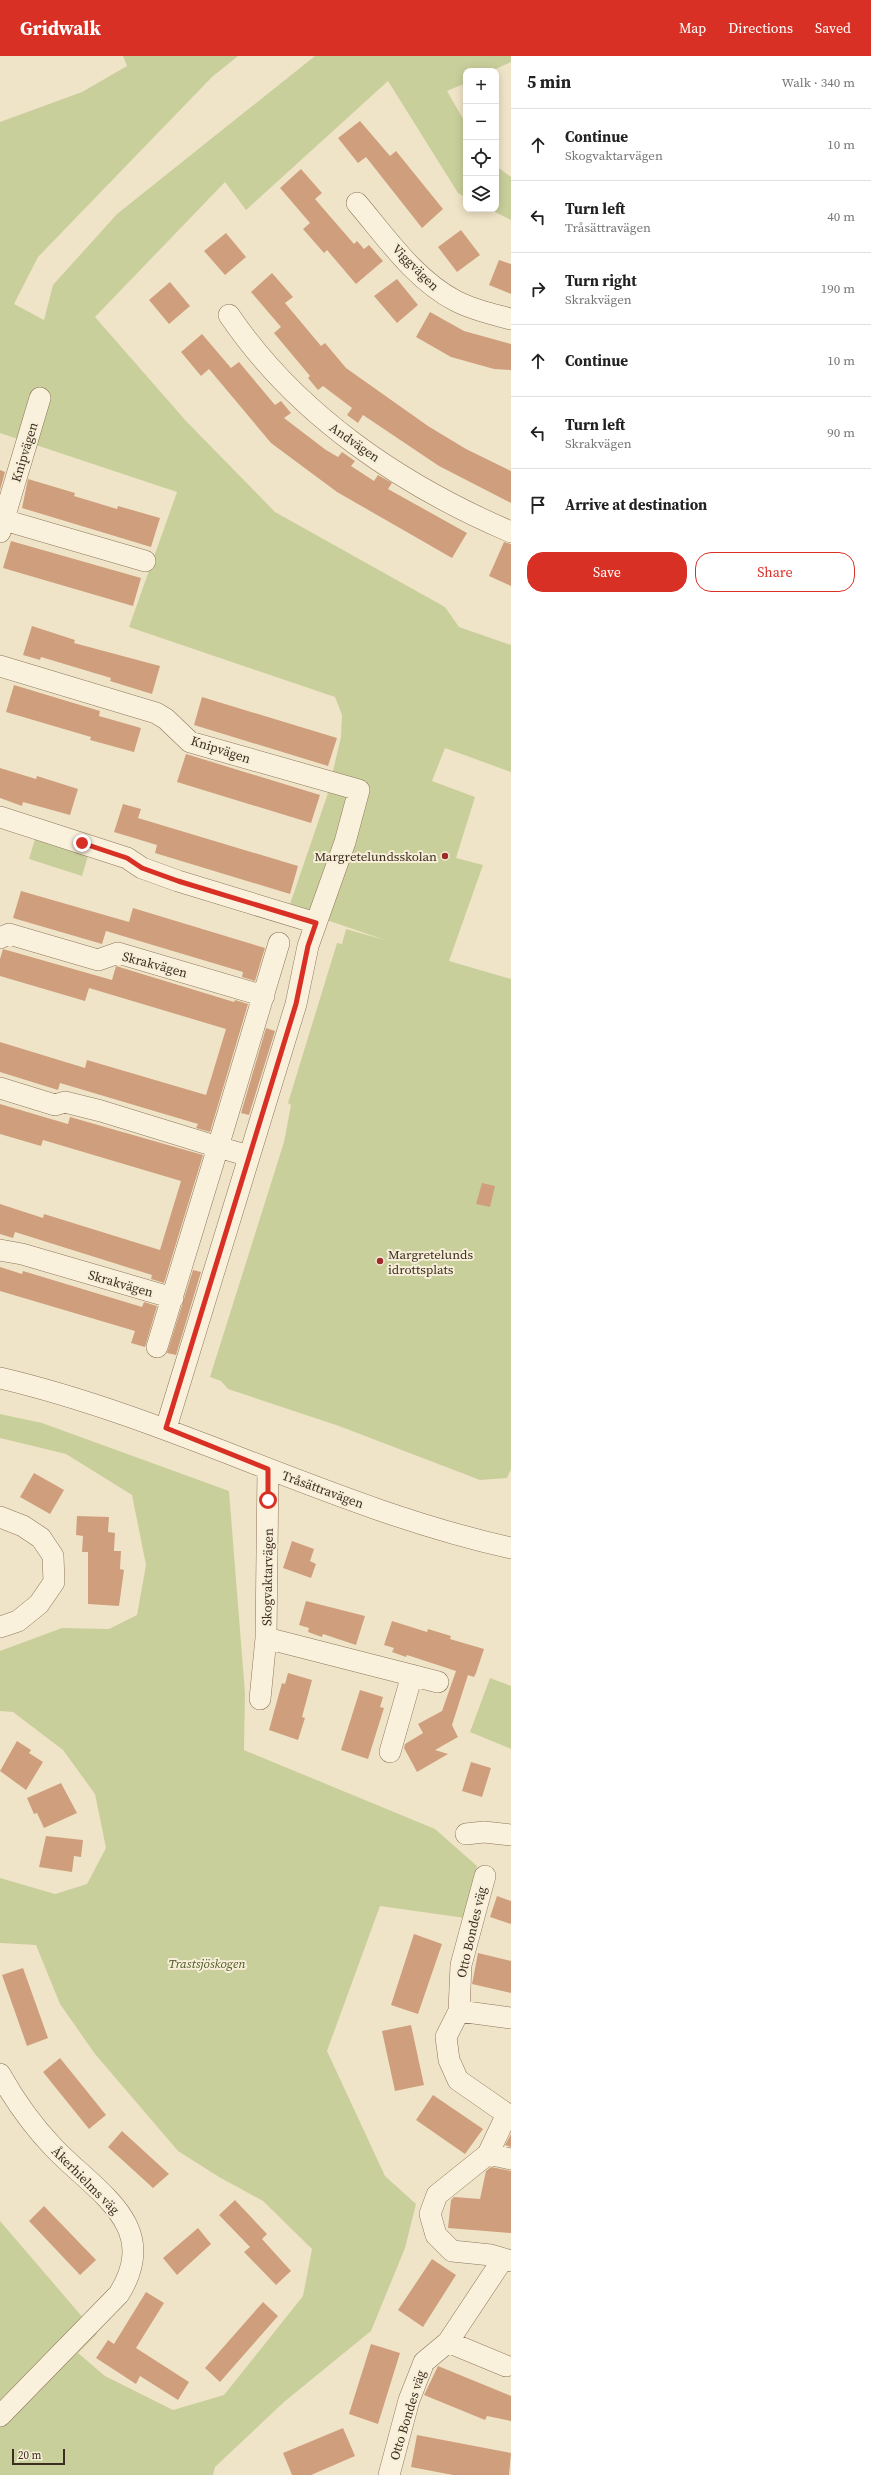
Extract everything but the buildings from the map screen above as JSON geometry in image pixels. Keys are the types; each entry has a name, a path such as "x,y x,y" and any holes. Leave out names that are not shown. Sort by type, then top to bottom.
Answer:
{"street":[{"name":"Viggvägen","path":"357,203 405,258 437,289 456,301 478,310 511,319"},
{"name":"Andvägen","path":"229,315 249,345 298,398 319,417 377,459 424,488 511,532"},
{"name":"Knipvägen","path":"40,398 3,516 145,561"},
{"name":"Knipvägen","path":"0,666 156,713 166,719 190,742 359,790 345,842 316,923"},
{"path":"0,817 127,858 142,868 178,881 316,923 308,946 296,1004 166,1428"},
{"name":"Skrakvägen","path":"0,938 9,934 98,960 118,953 264,996"},
{"path":"157,1347 279,943"},
{"path":"0,1088 54,1105 65,1102 101,1111 249,1156"},
{"name":"Skrakvägen","path":"0,1250 22,1254 173,1298"},
{"name":"Tråsättravägen","path":"0,1378 97,1405 166,1428 268,1469 387,1512 477,1540 511,1548"},
{"name":"Skogvaktarvägen","path":"260,1699 266,1638 268,1469"},
{"path":"0,1517 23,1526 42,1538 52,1556 54,1582 39,1604 18,1621 0,1627"},
{"name":"Skogvaktarvägen","path":"266,1638 438,1682"},
{"path":"390,1752 412,1675"},
{"path":"466,1834 484,1832 511,1835"},
{"name":"Otto Bondes väg","path":"389,2475 410,2400 424,2362 448,2342 507,2260 452,2251 436,2236 430,2214 437,2195 488,2154 509,2115 458,2080 449,2060 446,2037 459,2011 461,1965 485,1876"},
{"path":"459,2011 511,2018"},
{"name":"Åkerhielms väg","path":"0,2074 30,2120 52,2146 120,2212 132,2236 134,2256 129,2277 119,2294 0,2416"},
{"path":"488,2154 511,2159"},
{"path":"448,2342 509,2363"}],"green space":[{"path":"123,56 238,56 212,77 38,257 14,304 44,320 53,285 117,214 315,56 511,56 511,62 498,68 463,68 463,84 447,91 463,119 463,196 458,193 388,81 246,210 225,182 95,317 186,421 275,512 445,607 459,627 511,645 511,772 445,748 432,781 475,797 456,858 483,865 449,961 511,979 511,1469 507,1478 480,1480 339,1426 228,1389 221,1381 210,1377 284,1142 291,1105 288,1103 337,943 342,944 346,929 385,940 289,907 327,796 341,737 342,715 335,697 129,627 177,492 0,433 0,122 82,92 127,66"},
{"path":"499,168 511,177 511,220 495,212 499,212"},
{"path":"35,839 88,856 82,876 29,859"},
{"name":"Trastsjöskogen","path":"0,1414 42,1423 229,1491 245,1693 244,1750 435,1829 477,1866 465,1918 380,1906 327,2051 385,2176 416,2204 405,2248 371,2331 284,2402 215,2467 213,2475 0,2475 0,2221 97,2334 78,2353 105,2376 173,2410 224,2395 303,2296 312,2249 263,2201 219,2177 178,2151 95,2054 60,2004 36,1945 0,1943 0,1878 55,1894 87,1884 106,1848 95,1794 63,1750 13,1712 0,1711 0,1651 62,1628 109,1629 137,1615 146,1565 132,1495 66,1454 0,1438"},
{"path":"490,1678 511,1686 511,1749 470,1732"}],"place":[{"name":"Margretelundsskolan","path":"445,856"},
{"name":"Margretelunds idrottsplats","path":"380,1261"}],"route":[{"path":"82,843 127,858 142,868 178,881 316,923 308,946 304,974 296,1004 213,1273 176,1400 166,1428 268,1469 268,1500"}]}
